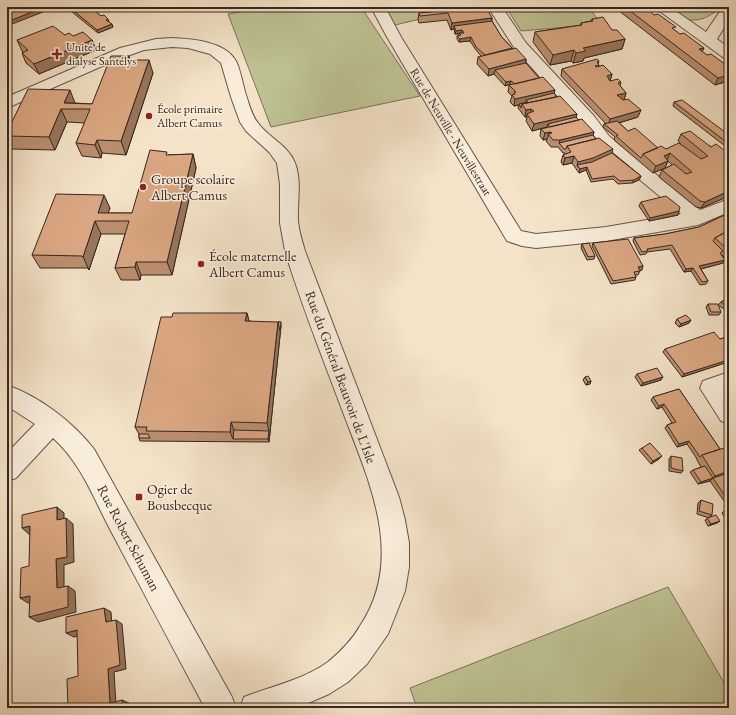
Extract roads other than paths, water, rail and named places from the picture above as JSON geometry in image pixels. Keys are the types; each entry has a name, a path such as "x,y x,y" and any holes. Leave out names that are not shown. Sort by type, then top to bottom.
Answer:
{"street":[{"name":"Rue de Neuville - Neuvillestraat","path":"378,7 394,37 514,236 536,241 606,234 698,218 729,204"},
{"path":"495,7 520,46 588,120 603,140 698,218"},
{"path":"661,7 729,55"},
{"path":"709,40 729,8"},
{"name":"Rue du Général Beauvoir de L'Isle","path":"7,103 133,48 167,42 194,44 219,52 227,59 248,122 280,154 286,164 290,232 310,294 385,496 395,531 395,580 388,604 375,630 360,649 339,671 312,688 255,708"},
{"path":"729,382 711,388 729,414"},
{"name":"Rue Robert Schuman","path":"7,395 27,406 52,423 80,450 221,708"},
{"path":"7,470 52,423"}],"place":[{"name":"Unité de dialyse Santélys","path":"57,54"},
{"name":"École primaire Albert Camus","path":"149,116"},
{"name":"Groupe scolaire Albert Camus","path":"143,187"},
{"name":"École maternelle Albert Camus","path":"201,264"},
{"name":"Ogier de Bousbecque","path":"139,497"}]}
